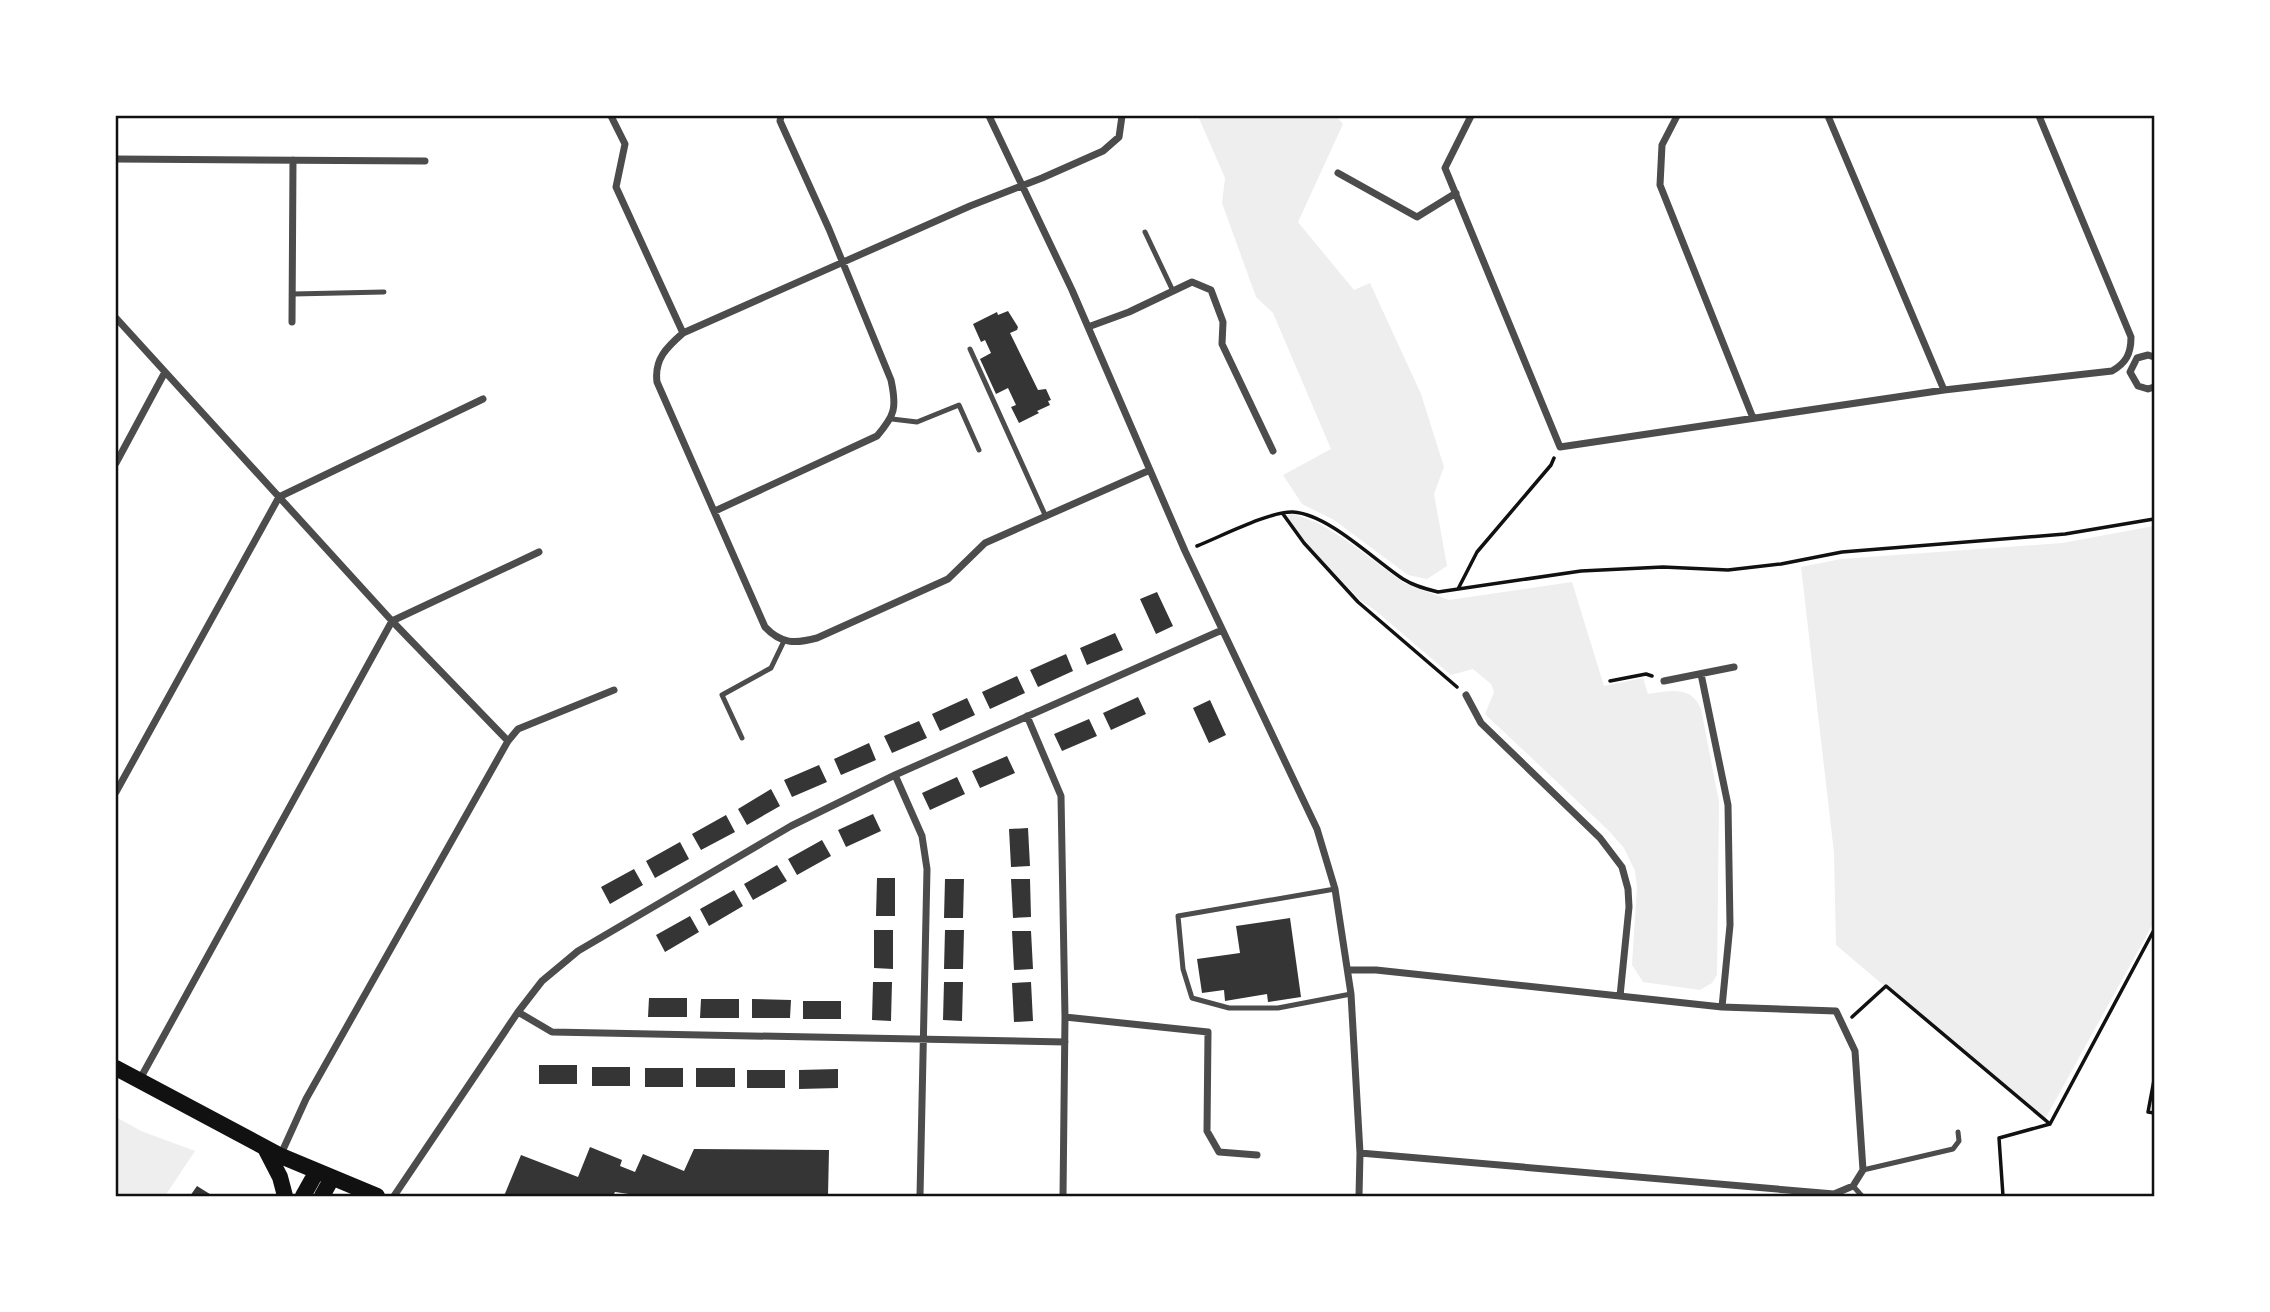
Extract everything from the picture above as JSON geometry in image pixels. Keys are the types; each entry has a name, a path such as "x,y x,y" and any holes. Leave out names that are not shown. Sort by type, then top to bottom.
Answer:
{"main road":[{"path":"116,1068 281,1156 377,1196"},
{"path":"263,1146 275,1164 285,1196"},
{"path":"303,1196 325,1175"},
{"path":"321,1196 325,1175"}],"street":[{"path":"611,116 625,144 616,187 683,333"},
{"path":"715,511 877,436 892,419 896,401 891,380 780,121 781,116"},
{"path":"989,116 1088,327 1185,551 1317,829 1335,889 1351,994 1360,1153 1359,1196"},
{"path":"1122,116 1119,137 1103,151 959,211 683,333 662,354 656,370 657,382 765,627 784,641 802,642 817,638 948,579 985,543 1150,470"},
{"path":"1471,116 1445,167 1560,447 1944,390 2112,371 2142,356 2154,356"},
{"path":"1677,116 1662,145 1660,185 1753,418"},
{"path":"1828,116 1944,390"},
{"path":"2039,116 2131,337 2130,372 2134,382 2143,388 2154,387"},
{"path":"116,159 425,161"},
{"path":"292,321 293,160"},
{"path":"1338,173 1417,217 1456,193"},
{"path":"1088,327 1129,312 1192,282 1212,290 1223,322 1222,344 1273,451"},
{"path":"116,318 392,621 508,741"},
{"path":"116,463 165,372"},
{"path":"116,792 279,497 483,399"},
{"path":"139,1080 392,621 539,552"},
{"path":"394,1196 518,1012 542,981 578,951 792,826 895,775 1222,631"},
{"path":"1664,681 1734,667"},
{"path":"1700,674 1728,805 1730,925 1722,1007"},
{"path":"281,1156 306,1099 508,741 519,729 614,690"},
{"path":"1466,695 1481,723 1600,838 1622,867 1628,888 1629,907 1620,996"},
{"path":"1027,716 1061,796 1065,1017 1063,1196"},
{"path":"895,775 922,836 927,869 920,1196"},
{"path":"1348,970 1376,970 1722,1007 1836,1011 1855,1051 1863,1170 1853,1186 1833,1194 1360,1153"},
{"path":"518,1012 552,1032 1065,1042"},
{"path":"1065,1017 1208,1032 1207,1131 1219,1153 1256,1155"}],"lane":[{"path":"1145,232 1173,291"},
{"path":"293,294 384,292"},
{"path":"970,349 1046,517"},
{"path":"892,419 917,422 958,405 979,450"},
{"path":"742,738 722,695 771,667 784,641"},
{"path":"1335,889 1178,916 1183,969 1192,998 1229,1008 1278,1008 1351,994"},
{"path":"1863,1170 1953,1149 1959,1141 1958,1132"},
{"path":"1853,1186 1862,1196"}],"path":[{"path":"1458,589 1477,552 1551,465"},
{"path":"1185,551 1294,512 1318,520 1357,544 1404,580 1438,592 1581,571 1663,567 1728,570 1781,564 1842,552 2065,534 2154,519"},
{"path":"1283,514 1304,543 1358,602 1466,695"},
{"path":"1610,681 1646,674 1664,681"},
{"path":"2003,1196 1998,1138 2050,1124 2154,930"},
{"path":"1843,1026 1886,986 2050,1124"},
{"path":"2154,1080 2148,1112 2154,1113"}],"shaded area":[{"path":"1198,116 1336,116 1343,124 1298,222 1354,290 1370,283 1421,394 1444,467 1434,494 1447,566 1427,579 1408,575 1334,520 1302,504 1283,475 1331,449 1273,313 1256,297 1222,203 1225,178"},
{"path":"1293,514 1318,523 1346,540 1404,583 1449,600 1572,582 1604,686 1643,678 1648,694 1679,691 1697,701 1701,709 1719,802 1717,975 1712,983 1700,990 1643,982 1632,965 1637,887 1635,871 1624,848 1485,714 1494,692 1491,684 1473,669 1451,675 1360,600 1306,543 1285,515"},
{"path":"2154,526 2154,922 2044,1121 1836,945 1834,853 1801,567 1841,559 2062,543"},
{"path":"116,1117 141,1131 195,1151 165,1196 116,1196"}],"building":[{"path":"1008,311 1018,327 1010,333 1038,390 1046,389 1051,400 1048,401 1050,405 1037,411 1039,413 1019,423 1011,407 1016,405 1008,388 996,394 980,359 991,353 985,340 981,342 973,324 997,312 998,315"},
{"path":"1157,592 1173,626 1156,634 1140,599"},
{"path":"1115,633 1123,650 1087,665 1080,648"},
{"path":"1066,654 1073,671 1038,687 1030,670"},
{"path":"1017,676 1025,693 990,709 982,692"},
{"path":"1138,697 1146,714 1111,730 1103,713"},
{"path":"967,698 975,715 940,731 932,714"},
{"path":"1210,700 1226,735 1209,743 1193,708"},
{"path":"1089,719 1097,736 1062,751 1054,734"},
{"path":"919,721 927,738 892,753 884,736"},
{"path":"869,743 876,760 841,775 834,759"},
{"path":"1007,756 1015,773 980,788 972,771"},
{"path":"819,765 827,782 792,797 784,780"},
{"path":"957,777 965,794 930,810 922,793"},
{"path":"771,789 780,806 747,825 738,809"},
{"path":"873,814 881,831 846,847 838,830"},
{"path":"726,815 735,832 701,850 692,834"},
{"path":"1028,828 1030,866 1011,867 1009,829"},
{"path":"822,840 831,856 797,875 788,859"},
{"path":"680,842 689,859 655,878 646,861"},
{"path":"777,865 787,881 753,900 744,884"},
{"path":"634,869 643,885 610,904 601,887"},
{"path":"877,878 895,878 895,916 876,916"},
{"path":"945,879 964,879 963,918 944,918"},
{"path":"1011,879 1030,879 1031,917 1013,918"},
{"path":"734,890 743,906 709,926 700,909"},
{"path":"690,916 699,932 665,952 656,935"},
{"path":"1290,918 1301,997 1268,1002 1267,994 1225,1001 1224,990 1202,993 1197,959 1240,953 1236,926"},
{"path":"874,930 893,930 893,969 874,968"},
{"path":"945,930 964,930 963,969 944,969"},
{"path":"1012,931 1031,931 1033,969 1014,970"},
{"path":"873,982 892,982 891,1021 872,1020"},
{"path":"944,982 963,982 962,1021 943,1020"},
{"path":"1031,982 1033,1021 1014,1022 1012,983"},
{"path":"649,998 687,998 687,1017 648,1017"},
{"path":"701,999 739,999 739,1018 700,1018"},
{"path":"752,999 791,1000 790,1018 752,1018"},
{"path":"803,1001 841,1001 841,1019 803,1019"},
{"path":"539,1065 577,1065 577,1084 539,1084"},
{"path":"592,1067 630,1067 630,1086 592,1086"},
{"path":"645,1068 683,1068 683,1087 645,1087"},
{"path":"696,1068 735,1068 735,1087 696,1087"},
{"path":"838,1069 838,1088 799,1089 799,1070"},
{"path":"747,1070 785,1070 785,1088 747,1088"},
{"path":"590,1147 622,1160 620,1166 635,1172 643,1154 684,1171 694,1149 829,1150 828,1196 642,1196 615,1192 613,1196 504,1196 521,1155 578,1177"},
{"path":"197,1186 213,1196 190,1196"}]}
